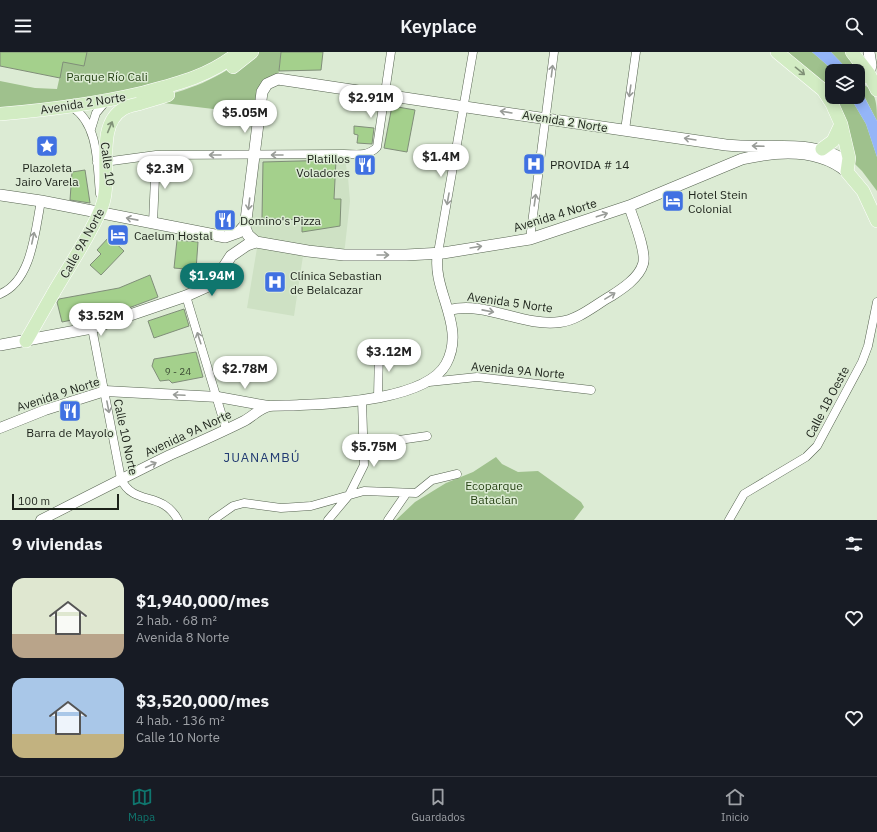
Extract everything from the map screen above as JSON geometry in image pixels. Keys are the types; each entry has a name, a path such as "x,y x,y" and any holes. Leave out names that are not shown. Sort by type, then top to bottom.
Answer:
{"main road":[{"path":"165,87 201,76 220,66 239,52"},
{"path":"165,87 206,83 225,73 252,52"},
{"path":"776,52 825,86"},
{"path":"852,52 868,74"},
{"name":"Avenida 2 Norte","path":"254,155 262,92 267,84 278,79 464,105 728,145 822,149 836,154 848,168"},
{"name":"Calle 9A Norte","path":"26,340 103,204 107,180 106,140 108,130 114,118 123,109 206,83"},
{"name":"Avenida 2 Norte","path":"0,114 72,107 106,101 165,87"},
{"path":"834,104 840,124 848,168 863,191 877,221"},
{"path":"822,149 834,141 840,124"},
{"path":"728,145 735,154 731,164"},
{"name":"Avenida 4 Norte","path":"256,242 344,255 406,255 438,253 530,239 629,206 731,164 753,157 801,154 827,159 848,168"},
{"path":"0,345 92,328 186,296 212,283 231,256 242,248 256,242 248,235 246,224 254,155"},
{"path":"848,168 870,187 877,199"},
{"path":"0,194 225,237 239,232 246,224"},
{"path":"225,237 231,248 231,256"}],"street":[{"path":"97,163 156,156 367,154 373,152 377,147 392,52"},
{"path":"430,382 445,366 451,351 452,332 449,310 438,277 436,265 473,52"},
{"path":"530,239 554,52"},
{"path":"625,130 636,52"},
{"name":"Calle 10","path":"91,129 96,113 106,101"},
{"name":"Calle 10","path":"72,107 84,116 91,129 97,163 101,202 108,214"},
{"path":"153,223 156,156"},
{"path":"0,294 17,283 23,274 41,201"},
{"name":"Calle 10","path":"95,212 101,202"},
{"name":"Avenida 5 Norte","path":"449,310 472,308 539,322 560,322 574,318 622,288 634,277 643,264 643,253 629,206"},
{"path":"186,296 218,397 226,429"},
{"name":"Calle 1B Oeste","path":"729,520 744,494 806,457 818,446 862,362 868,346 877,302"},
{"name":"Calle 10 Norte","path":"92,328 121,479 125,488 133,494 163,503 172,510 178,520"},
{"path":"378,397 379,350"},
{"name":"Avenida 9A Norte","path":"41,520 121,479 244,421 268,406 319,404 362,400 416,388 430,382 477,377 591,390"},
{"name":"Avenida 9 Norte","path":"0,428 45,410 104,391 218,397 268,406"},
{"path":"328,520 349,495 364,465 362,400"},
{"path":"364,445 427,436"},
{"path":"213,520 233,506 244,503 281,508 311,506 364,491 406,494 416,493 432,480 457,474"},
{"path":"388,520 406,494"}],"shaded area":[{"path":"344,154 350,201 344,255 253,241 247,216 254,155"},
{"name":"Clínica Sebastian de Belalcazar","path":"257,248 303,256 294,316 247,308"}],"green space":[{"name":"Parque Río Cali","path":"87,52 239,52 185,82 0,114 0,81 35,88 57,89 63,62"},
{"path":"252,52 281,52 278,79 273,80 255,114 147,101 190,88 215,77"},
{"path":"785,52 812,52 826,64 825,82 822,82"},
{"path":"831,52 845,52 854,64 842,64"},
{"path":"865,86 872,91 874,96 877,121 865,98"},
{"path":"834,104 854,104 866,124 877,157 877,191 862,171 852,161"},
{"name":"Ecoparque Bataclan","path":"496,457 502,464 518,472 538,471 581,502 584,507 574,520 396,520 415,502 446,483 473,472"}],"water":[{"path":"812,52 831,52 842,64 826,64"},
{"path":"865,98 877,121 877,157 866,124 854,104 865,104"}],"building":[{"path":"0,52 87,52 84,66 63,62 60,78 0,66"},
{"path":"281,52 323,52 321,70 279,71"},
{"path":"392,106 415,110 407,152 384,148"},
{"path":"354,126 374,128 372,144 357,143 358,135 354,134"},
{"path":"336,160 334,199 341,199 340,226 302,232 302,220 262,218 263,162"},
{"path":"85,170 90,203 70,200 72,172"},
{"path":"109,237 124,251 101,275 90,265 101,254 97,250"},
{"path":"177,240 198,242 196,270 174,268"},
{"path":"150,275 158,297 126,309 62,322 57,302 59,299 119,288"},
{"path":"184,309 189,326 154,338 148,321"},
{"path":"196,352 203,377 172,383 169,380 160,381 152,366 154,359"}],"place":[{"name":"Plazoleta Jairo Varela","path":"47,146"},
{"name":"PROVIDA # 14","path":"534,164"},
{"name":"Platillos Voladores","path":"365,165"},
{"name":"Hotel Stein Colonial","path":"673,201"},
{"name":"Domino's Pizza","path":"225,220"},
{"name":"Caelum Hostal","path":"118,235"},
{"name":"Clínica Sebastian de Belalcazar","path":"275,282"},
{"name":"Barra de Mayolo","path":"70,411"}],"district":[{"name":"JUANAMBÚ","path":"262,457"}]}
